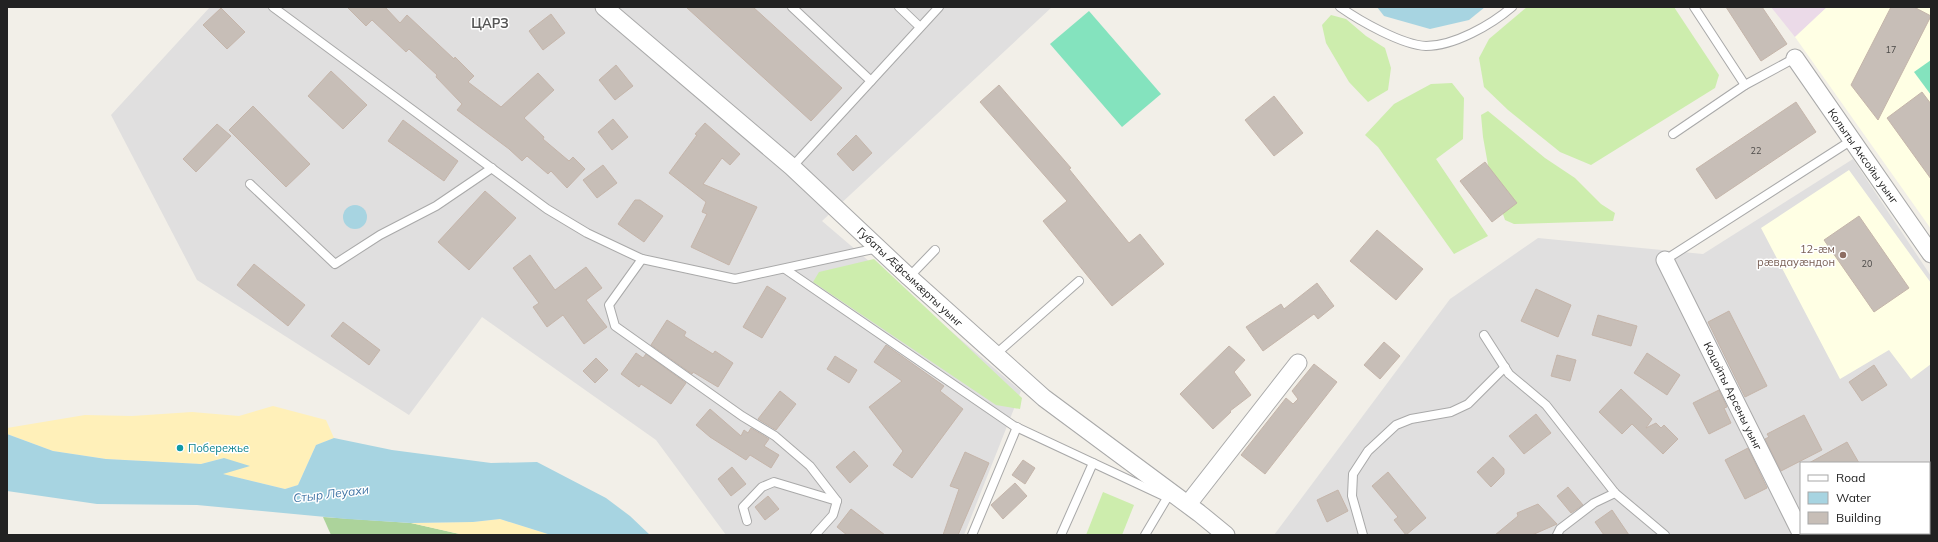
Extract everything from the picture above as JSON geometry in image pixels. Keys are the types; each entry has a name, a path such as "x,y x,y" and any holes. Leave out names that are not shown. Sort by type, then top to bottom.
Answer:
{"street":[{"name":"Губаты Æфсымæрты уынг","path":"604,7 792,167 909,277 1044,398 1226,535"},
{"name":"Колыты Аксойы уынг","path":"1795,58 1931,254"},
{"name":"Коцойты Арсены уынг","path":"1666,260 1796,510 1800,529"},
{"path":"1193,509 1298,363"}],"lane":[{"path":"272,7 548,209 587,234 642,259 735,278 785,269 878,248"},
{"path":"792,7 871,81"},
{"path":"899,7 920,27"},
{"path":"792,167 939,7"},
{"path":"1340,7 1362,22 1400,39 1425,46 1439,45 1477,31 1512,7"},
{"path":"1694,7 1745,85"},
{"path":"1673,134 1745,85 1795,58"},
{"path":"1666,260 1852,140"},
{"path":"250,184 335,264 380,235 436,206 492,168"},
{"path":"909,277 936,250"},
{"path":"642,259 609,305 615,326 742,416 774,436 810,466 837,501"},
{"path":"785,269 1017,427 1193,509"},
{"path":"996,354 1079,281"},
{"path":"1484,335 1509,374 1546,405 1615,493 1665,535"},
{"path":"1362,535 1352,496 1353,474 1368,451 1396,425 1411,418 1451,412 1468,404 1505,367"},
{"path":"972,535 1017,427"},
{"path":"1061,535 1093,463"},
{"path":"747,521 743,507 762,487 774,482 837,501"},
{"path":"1557,535 1560,529 1594,503 1615,493"},
{"path":"1145,535 1167,498"},
{"path":"815,535 833,515 837,501"}],"shaded area":[{"name":"ЦАРЗ","path":"210,7 1052,7 822,221 1021,391 964,535 726,535 656,440 482,317 409,415 197,280 111,115"},
{"path":"1771,7 1827,7 1795,37"},
{"path":"1827,7 1931,7 1931,229 1795,37"},
{"path":"1853,159 1931,276 1931,535 1274,535 1450,299 1538,238 1703,254"},
{"name":"12-æм рӕвдауӕндон","path":"1849,170 1931,283 1931,364 1911,379 1889,350 1840,379 1761,228"}],"green space":[{"path":"1527,7 1674,7 1719,75 1715,88 1591,165 1560,152 1508,110 1484,87 1479,58 1489,39"},
{"path":"1089,11 1161,94 1122,127 1050,44"},
{"path":"1331,15 1346,19 1366,36 1385,48 1391,68 1388,90 1368,102 1349,82 1326,43 1322,25"},
{"path":"1931,60 1931,95 1914,72"},
{"path":"1452,83 1464,98 1463,139 1436,159 1488,236 1454,254 1378,147 1365,135 1394,104 1431,84"},
{"path":"1488,111 1545,158 1575,178 1601,204 1615,213 1613,221 1514,224 1505,220 1490,176 1483,137 1481,115"},
{"path":"874,259 1022,398 1020,409 996,405 813,282 819,272"},
{"path":"1103,492 1134,505 1122,535 1086,535"},
{"path":"323,517 411,523 464,535 331,535"}],"sand":[{"name":"Побережье","path":"273,406 326,420 334,438 316,445 298,485 285,489 222,474 224,458 201,464 106,459 53,451 7,434 7,428 85,415 132,416 192,412 239,416"},
{"path":"500,519 551,535 464,535 411,523 473,522"}],"water":[{"path":"1377,7 1485,7 1469,20 1430,29 1384,16"},
{"path":"355,205 364,208 367,217 364,226 355,229 346,226 343,217 346,208"},
{"name":"Стыр Леуахи","path":"7,434 53,451 106,459 201,464 224,458 250,466 223,474 285,489 298,485 316,445 334,438 392,450 491,463 537,462 606,498 630,516 650,535 551,535 500,519 473,522 411,523 347,519 197,505 97,504 7,491"}],"building":[{"path":"347,7 385,7 400,23 407,15 454,59 455,57 474,76 468,82 501,107 538,73 554,90 524,118 544,137 543,139 569,161 573,157 585,169 567,188 551,171 548,174 527,156 522,161 509,149 457,110 462,104 436,77 437,75 409,49 406,52 372,20 366,26"},
{"path":"686,7 753,7 842,88 811,121"},
{"path":"1726,7 1762,7 1787,44 1761,61"},
{"path":"1891,7 1914,7 1931,16 1878,120 1851,85"},
{"path":"221,8 245,32 227,49 203,25"},
{"path":"551,14 565,33 543,50 529,31"},
{"path":"616,65 633,86 615,100 599,80"},
{"path":"331,71 367,105 343,129 308,96"},
{"path":"999,85 1071,168 1069,169 1129,243 1140,234 1164,264 1112,306 1043,221 1067,201 980,102"},
{"path":"1922,92 1931,104 1931,179 1887,118"},
{"path":"1274,96 1303,133 1274,156 1245,120"},
{"path":"1796,102 1816,132 1716,199 1696,169"},
{"path":"253,106 310,164 286,187 229,130"},
{"path":"613,119 628,137 612,150 598,132"},
{"path":"403,120 458,161 444,181 388,141"},
{"path":"705,123 740,154 730,165 722,158 703,184 757,207 729,265 691,247 707,214 702,212 706,202 669,173 697,135 695,134"},
{"path":"217,124 231,136 196,172 183,159"},
{"path":"856,135 872,153 853,171 837,154"},
{"path":"1485,162 1517,203 1492,222 1460,181"},
{"path":"603,165 617,183 597,198 583,180"},
{"path":"485,191 516,218 469,270 438,242"},
{"path":"635,200 640,200 663,216 644,242 618,224"},
{"path":"1859,216 1909,288 1874,312 1824,240"},
{"path":"1377,230 1423,269 1396,300 1350,261"},
{"path":"530,255 555,290 586,267 602,288 586,300 607,327 584,344 563,315 547,327 533,307 539,303 513,268"},
{"path":"254,264 305,305 288,326 237,285"},
{"path":"1317,283 1334,306 1318,319 1314,314 1263,351 1246,327 1281,304 1284,309"},
{"path":"767,286 786,298 762,338 743,327"},
{"path":"1536,289 1571,305 1558,337 1521,321"},
{"path":"1729,311 1767,386 1745,397 1708,322"},
{"path":"1598,315 1637,326 1631,346 1592,335"},
{"path":"667,320 686,332 684,336 713,354 715,351 733,363 718,387 693,372 692,374 651,345"},
{"path":"343,322 380,350 369,365 331,336"},
{"path":"1384,342 1400,356 1380,379 1364,365"},
{"path":"886,345 944,386 940,391 963,409 912,478 893,465 903,451 869,407 902,381 874,362"},
{"path":"1229,346 1245,360 1234,372 1251,395 1230,411 1231,412 1213,429 1180,394"},
{"path":"636,353 643,358 646,354 686,383 671,404 641,384 639,387 621,374"},
{"path":"1647,353 1680,375 1667,395 1634,373"},
{"path":"1557,355 1576,360 1570,381 1551,376"},
{"path":"835,356 857,370 849,383 827,369"},
{"path":"596,358 608,370 595,383 583,371"},
{"path":"1314,364 1337,382 1265,474 1241,455 1286,398 1293,404 1298,399 1292,391"},
{"path":"1874,365 1887,385 1862,401 1849,382"},
{"path":"1621,389 1652,419 1646,428 1656,423 1661,428 1664,425 1678,439 1663,454 1632,424 1622,434 1599,412"},
{"path":"1719,390 1727,407 1724,408 1731,423 1709,434 1693,403"},
{"path":"780,391 796,404 776,430 758,419"},
{"path":"710,409 741,436 744,430 748,433 751,428 769,439 764,446 779,455 771,468 750,455 746,460 710,437 696,425"},
{"path":"1536,414 1551,433 1524,454 1509,436"},
{"path":"1804,415 1822,450 1781,471 1765,439 1769,437 1767,434"},
{"path":"1847,442 1858,462 1811,462"},
{"path":"1748,448 1767,488 1745,499 1725,460"},
{"path":"854,451 868,466 850,483 836,467"},
{"path":"965,452 989,463 958,535 943,535 959,489 950,486"},
{"path":"1493,457 1504,469 1504,474 1491,487 1477,472"},
{"path":"1023,460 1035,468 1025,484 1012,475"},
{"path":"732,467 746,484 731,496 718,479"},
{"path":"1388,472 1426,518 1406,535 1394,520 1398,517 1372,486"},
{"path":"1015,483 1027,496 1003,519 991,505"},
{"path":"1568,487 1583,505 1571,513 1557,496"},
{"path":"1338,490 1348,511 1327,522 1317,500"},
{"path":"768,496 779,509 765,520 755,507"},
{"path":"1538,504 1557,524 1532,535 1495,535 1518,516 1517,513"},
{"path":"851,509 885,535 847,535 837,527"},
{"path":"1612,510 1629,535 1604,535 1595,522"}],"place":[{"name":"12-æм рӕвдауӕндон","path":"1843,255"},
{"name":"Побережье","path":"180,448"}],"district":[{"name":"ЦАРЗ","path":"490,23"}]}
